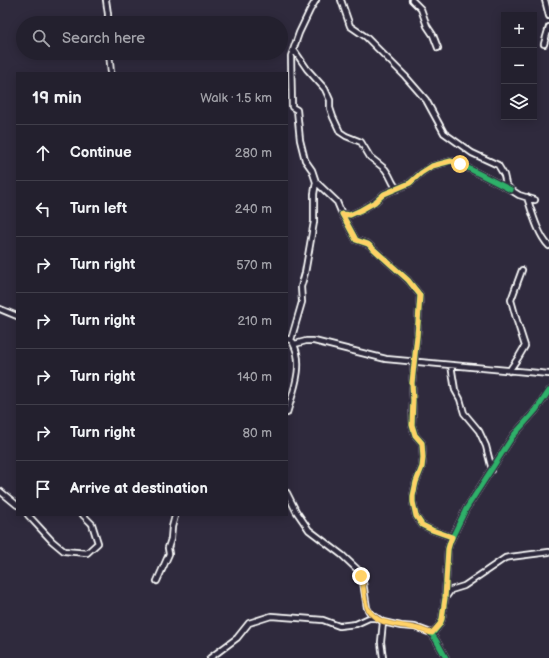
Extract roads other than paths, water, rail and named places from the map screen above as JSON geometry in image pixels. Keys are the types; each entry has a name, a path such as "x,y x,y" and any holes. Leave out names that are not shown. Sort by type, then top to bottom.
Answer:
{"street":[{"path":"106,0 108,16"},
{"path":"290,341 302,302 302,287 314,222 314,194 316,182 312,170 305,160 300,140 297,110 292,108 291,56 299,33 316,0"},
{"path":"342,0 350,26 366,37 405,76 426,100 444,133 472,153 498,164 504,175 506,184 511,190"},
{"path":"412,0 421,9 427,26 433,35 438,48"},
{"path":"545,0 549,16"},
{"path":"544,44 549,27"},
{"path":"294,50 306,69 325,89 330,100 330,108 333,117 340,132 362,142 370,157 385,169 397,188"},
{"path":"110,60 111,72"},
{"path":"342,214 350,215 361,210 375,202 384,194 410,183 432,166 451,161 460,164 519,195 535,200"},
{"path":"316,182 337,202 356,240 368,244 408,280 420,295 412,383 412,425 415,435 422,443 423,458 422,467 413,496 414,509 416,516 422,525 452,537"},
{"path":"527,197 540,234 549,246"},
{"path":"509,371 525,346 511,300 522,270"},
{"path":"0,310 16,316"},
{"path":"0,314 6,312"},
{"path":"290,341 314,341 386,359 549,374"},
{"path":"288,410 297,375 298,354 297,350 290,341"},
{"path":"451,365 455,390 460,399 464,413 479,431 486,446 492,470"},
{"path":"431,633 434,632 442,619 448,549 452,537 466,509 513,436 536,410 549,391"},
{"path":"0,491 16,504"},
{"path":"288,494 296,511 309,530 342,555 359,571 363,582 367,608 370,613 382,622 415,627 431,633 446,658"},
{"path":"29,516 52,541 64,551 87,553 98,543 92,524 84,516"},
{"path":"157,580 169,554 168,548 171,539 174,516"},
{"path":"445,598 451,590 464,586 505,558 510,556 549,552"},
{"path":"210,658 237,638 249,622 270,616 323,620 339,626 356,624 369,618 376,618"},
{"path":"382,622 382,658"}]}
